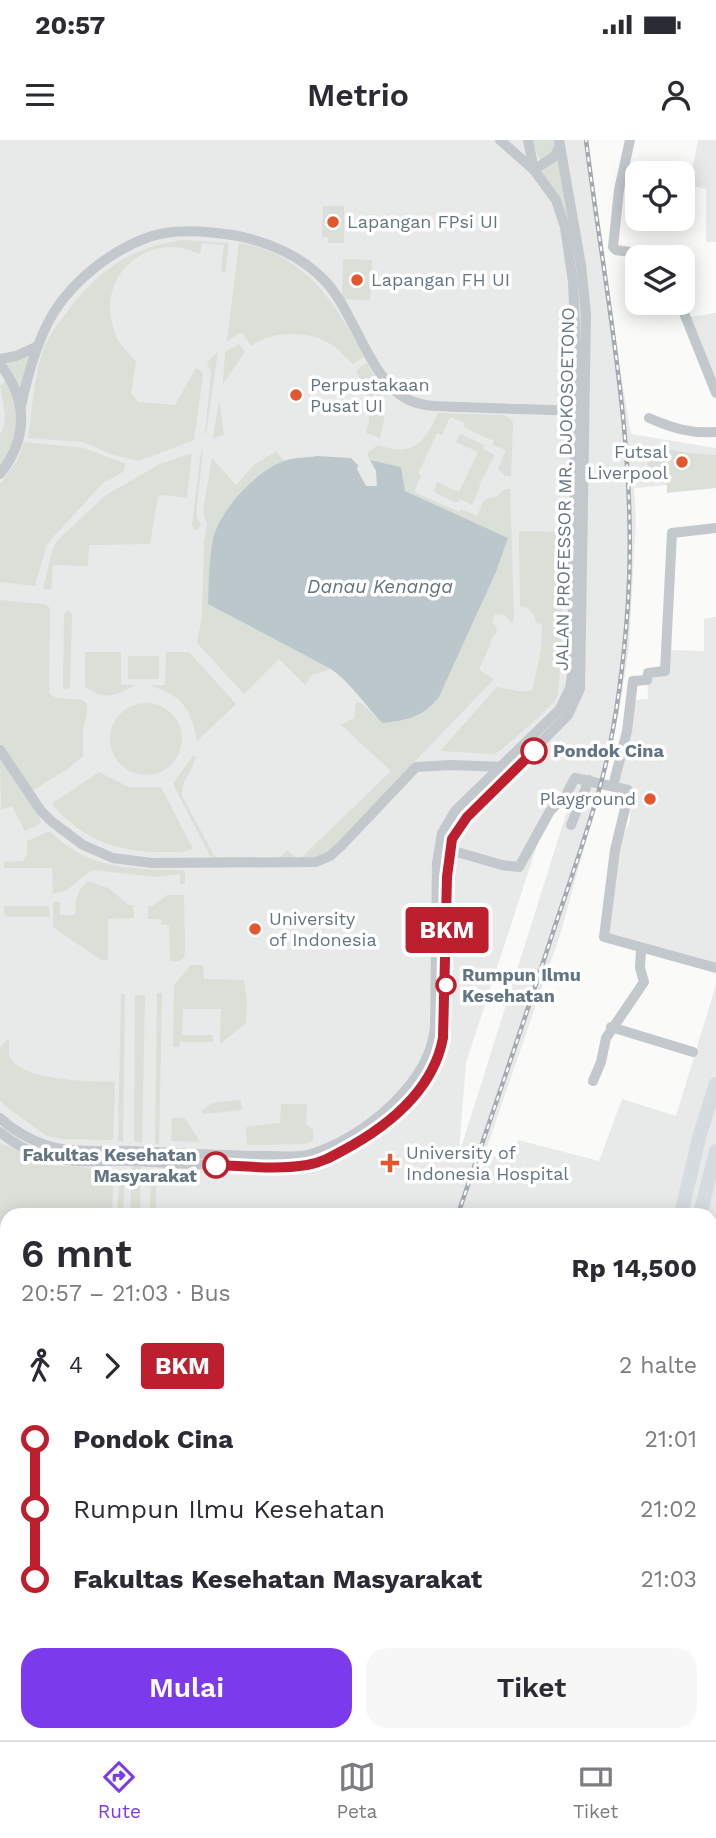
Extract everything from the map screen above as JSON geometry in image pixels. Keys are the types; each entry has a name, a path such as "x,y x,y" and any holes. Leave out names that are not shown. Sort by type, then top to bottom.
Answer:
{"main road":[{"path":"682,1208 700,1134 716,1084"},
{"path":"702,1208 716,1151"}],"street":[{"path":"500,140 534,170"},
{"path":"528,140 534,170"},
{"path":"625,251 613,247 619,190 630,140"},
{"path":"534,170 557,154 560,143"},
{"name":"JALAN PROFESSOR MR. DJOKOSOETONO","path":"440,1004 436,872 445,825 455,811 560,709 570,688 587,349 584,294 560,143"},
{"name":"JALAN PROFESSOR MR. DJOKOSOETONO","path":"450,850 454,832 461,823 568,715 580,690 574,294 565,227 556,200 534,170"},
{"path":"0,474 19,440 21,407 38,346 55,311 90,271 149,237 166,234 221,233 273,246 299,260 327,283 343,305 374,362 394,389 405,398 440,407 575,411"},
{"path":"685,315 716,393"},
{"path":"0,359 16,356 38,346"},
{"path":"0,364 10,378 21,407"},
{"path":"649,418 678,430 716,432"},
{"path":"613,786 627,731 633,681 647,680 648,673 665,671 672,533 716,528"},
{"path":"0,750 41,811 74,839 113,858 152,863 316,862 330,856 341,846 416,767 451,765 516,768"},
{"path":"0,1132 24,1148 50,1157 306,1156 332,1145 386,1109 412,1082 426,1060 434,1039 440,1004 450,850 502,865 519,867 550,811 566,795 574,779 589,780 629,792 615,850 604,934 606,938 716,968"},
{"path":"571,825 589,780"},
{"path":"593,1081 611,1027 644,982 640,968 641,949"},
{"path":"611,1027 693,1052"},
{"path":"0,1118 28,1138 61,1149 166,1158"}],"shaded area":[{"name":"University of Indonesia","path":"0,140 587,140 596,225 631,434 716,448 716,481 634,488 636,520 629,647 619,712 560,935 485,1153 511,1163 518,1140 599,1161 622,1099 676,1116 716,985 716,1208 0,1208","holes":["555,790 572,795 455,1167 459,1152 466,1063"]},
{"path":"531,140 556,140 553,153 540,160"},
{"path":"698,140 716,140 716,242 706,242 706,189 695,186 694,161"},
{"path":"558,158 582,313 581,484 568,227 542,172"},
{"name":"Lapangan FPsi UI","path":"323,206 344,206 344,243 328,243 328,237 322,237"},
{"path":"184,240 229,243 225,273 221,272 224,245 202,243 200,254 177,247 160,248 146,252 125,268 112,291 110,305 111,319 118,339 136,361 131,393 138,402 175,405 196,368 201,370 203,375 194,440 139,461 113,455 83,442 28,438 35,381 44,348 56,326 82,293 120,261 149,248"},
{"path":"239,243 262,249 300,269 330,300 364,357 353,364 332,345 303,335 270,337 251,346 242,332 227,341"},
{"name":"Lapangan FH UI","path":"343,259 372,260 370,300 342,299"},
{"path":"716,313 716,386 690,317"},
{"path":"239,344 245,352 223,384 225,352"},
{"path":"218,352 205,434 211,374 207,362"},
{"path":"31,354 20,390 5,362"},
{"path":"367,363 389,392 387,394 367,396 356,370"},
{"path":"7,381 17,417 11,445 0,469 0,434 5,414 0,386"},
{"path":"219,400 224,434 215,438 213,437"},
{"path":"368,401 383,401 384,419 380,438 366,433 369,421"},
{"path":"438,413 502,415 509,417 513,423 511,476 505,476 498,469 506,450 493,445 494,441 463,427 465,423 450,417 442,435 437,433 418,474 421,476 414,492 459,512 461,509 477,516 484,500 510,489 514,618 512,623 504,615 495,614 492,622 497,629 496,634 479,670 494,679 328,852 307,861 215,858 210,856 173,784 193,755 196,757 183,786 182,796 215,857 279,858 287,850 297,859 391,771 341,725 354,718 356,703 360,702 382,723 421,714 439,697 496,572 508,539 405,491 401,467 370,460 367,453 378,445 400,449 416,445 428,433"},
{"path":"460,434 484,445 483,449 495,455 472,505 460,499 457,503 434,492 437,482 459,492 478,452 456,442"},
{"path":"24,442 84,448 126,464 123,472 103,483 53,537 46,547 35,586 0,582 0,484 17,461"},
{"name":"Futsal Liverpool","path":"647,446 716,455 716,488 667,493 666,470 648,472"},
{"path":"201,451 196,515 201,526 197,530 192,525"},
{"path":"276,451 284,461 275,466 208,604 331,669 312,675 305,685 279,659 244,694 197,643 202,616 207,524 203,511 212,458 236,485 255,464"},
{"path":"192,453 187,498 163,495 158,497 150,544 89,545 88,566 53,565 51,589 43,589 57,541 106,495 160,464"},
{"path":"519,531 563,532 562,641 558,694 554,702 533,722 493,754 440,751 497,687 532,691 541,651 542,624 536,623 531,612 520,606"},
{"path":"0,600 44,604 50,608 49,693 56,698 83,700 87,704 83,756 34,790 28,788 0,745"},
{"path":"68,610 72,614 70,687 66,690 63,687 64,614"},
{"path":"716,617 716,967 609,938 606,930 618,849 630,821 631,791 615,784 633,700 648,699 647,671 667,670 669,650 704,651 704,619"},
{"path":"85,652 121,652 121,685 136,685 110,695 99,694 85,687"},
{"path":"166,652 189,652 236,704 197,741 192,719 183,704 170,694 149,685 165,685"},
{"path":"128,656 159,656 159,679 128,679"},
{"path":"153,703 172,713 180,725 180,753 172,765 160,773 139,775 120,765 112,753 110,732 120,713 132,705"},
{"path":"0,755 41,821 25,831 12,806 1,810"},
{"path":"99,772 129,787 161,787 193,849 173,852 128,849 101,841 76,827 53,803"},
{"path":"50,831 64,844 94,860 128,868 182,870 185,872 185,884 180,884 180,874 155,877 94,870 66,890 53,893 52,868 4,868 4,862 23,861 27,855 27,841"},
{"path":"87,881 108,888 129,905 133,905 134,918 108,919 108,960 101,960 53,927 53,902 60,902 60,915 75,915 77,897"},
{"path":"167,895 184,895 185,951 184,957 179,961 170,961 169,925 161,925 161,919 148,919 148,906 153,906"},
{"path":"4,906 49,906 50,917 9,917 5,916"},
{"path":"191,965 203,965 204,979 244,980 246,1023 220,1044 221,1009 183,1009 182,1035 213,1035 213,1042 180,1042 179,1047 173,1047 174,985"},
{"path":"157,993 162,993 159,1144 155,1143"},
{"path":"121,994 125,994 123,1142 118,1141"},
{"path":"135,995 145,995 142,1143 134,1141"},
{"path":"9,1038 9,1055 15,1064 26,1070 57,1078 115,1082 113,1140 47,1136 5,1106 0,1100 0,1047"},
{"path":"241,1100 242,1110 204,1114 201,1111 212,1103"},
{"path":"281,1104 307,1104 306,1124 313,1130 313,1141 306,1144 247,1145 246,1127 280,1123"},
{"path":"172,1118 185,1118 200,1142 171,1141"},
{"path":"0,1143 50,1165 114,1170 112,1208 0,1208"},
{"path":"141,1165 140,1208 130,1208 132,1166"},
{"path":"151,1170 156,1172 156,1208 150,1208"},
{"path":"120,1171 125,1172 123,1208 117,1208"}],"water":[{"name":"Danau Kenanga","path":"317,456 351,458 358,465 357,469 366,486 377,486 376,471 370,460 401,467 405,491 508,538 496,572 439,697 427,710 414,717 382,723 351,687 331,669 208,604 213,539 231,504 251,482 273,466 288,460"}],"railway":[{"path":"460,1208 591,819 611,739 622,671 630,545 628,487 618,370 586,140"}],"bus line":[{"name":"BKM","path":"216,1165 281,1167 318,1162 354,1145 378,1129 407,1105 420,1090 436,1064 443,1038 447,877 454,832 534,751"}],"place":[{"name":"Lapangan FPsi UI","path":"333,222"},
{"name":"Lapangan FH UI","path":"357,280"},
{"name":"Perpustakaan Pusat UI","path":"296,395"},
{"name":"Futsal Liverpool","path":"682,462"},
{"name":"Pondok Cina","path":"534,751"},
{"name":"Playground","path":"650,799"},
{"name":"University of Indonesia","path":"255,929"},
{"name":"Rumpun Ilmu Kesehatan","path":"446,985"},
{"name":"University of Indonesia Hospital","path":"390,1163"},
{"name":"Fakultas Kesehatan Masyarakat","path":"216,1165"}]}
